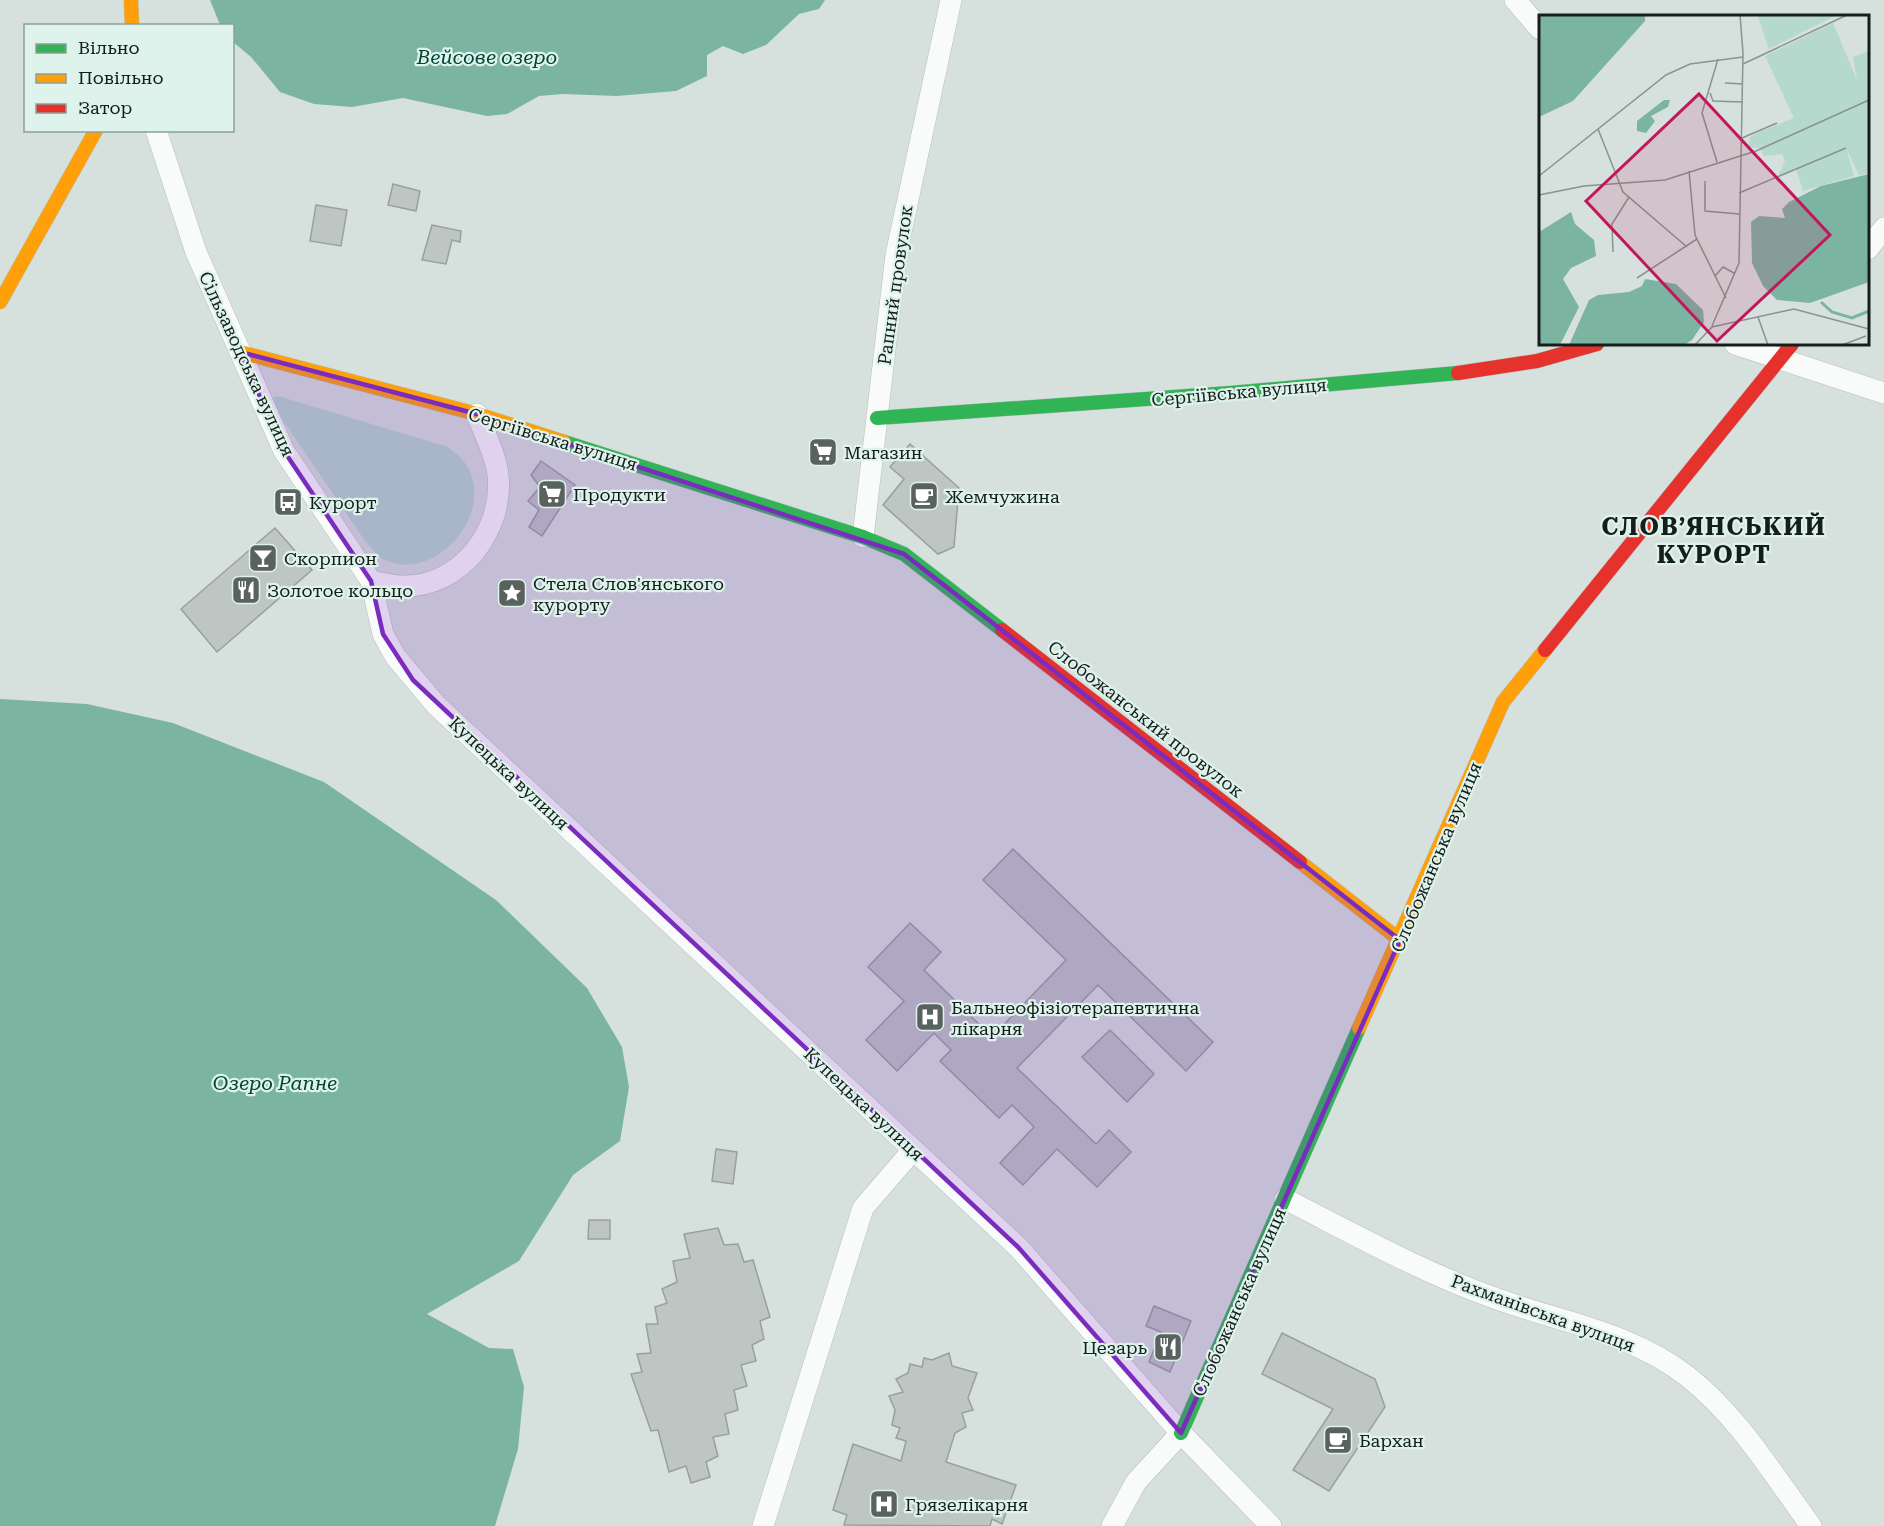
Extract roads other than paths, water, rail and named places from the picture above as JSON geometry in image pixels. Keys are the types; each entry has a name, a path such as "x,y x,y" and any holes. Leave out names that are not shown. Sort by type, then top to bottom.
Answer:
{"street":[{"path":"131,0 132,24"},
{"name":"Рапний провулок","path":"863,537 896,255 951,0"},
{"path":"1515,0 1539,28"},
{"path":"0,302 95,132"},
{"name":"Сільзаводська вулиця","path":"157,132 196,252 284,451 371,581"},
{"path":"1869,248 1884,228"},
{"name":"Сергіївська вулиця","path":"877,418 1216,395 1440,374 1558,358 1594,345"},
{"path":"1744,345 1786,350 1884,393"},
{"name":"Слобожанська вулиця","path":"1182,1433 1503,702 1786,350"},
{"name":"Сергіївська вулиця","path":"240,352 477,414 863,537"},
{"path":"371,581 404,586 436,580 465,563 486,538 498,506 498,473 477,414"},
{"name":"Слобожанський провулок","path":"863,537 904,554 1400,940"},
{"name":"Купецька вулиця","path":"371,581 383,634 395,657 436,705 1018,1247 1182,1433 1270,1526"},
{"path":"763,1526 863,1208 913,1150"},
{"name":"Рахманівська вулиця","path":"1285,1199 1412,1263 1502,1301 1626,1339 1686,1375 1734,1418 1811,1526"},
{"path":"1112,1526 1136,1482 1182,1433"}],"water":[{"name":"Вейсове озеро","path":"210,0 825,0 819,9 799,14 766,45 743,54 723,46 707,55 707,76 676,91 617,96 563,94 539,96 507,114 487,116 403,98 352,107 314,104 280,92 251,57 234,43 234,24 220,24"},
{"name":"Озеро Рапне","path":"0,699 87,704 173,723 324,782 496,900 587,988 622,1047 629,1087 620,1141 573,1175 519,1261 427,1314 489,1348 513,1349 524,1387 518,1449 495,1526 0,1526"}],"place":[{"name":"Магазин","path":"823,452"},
{"name":"Продукти","path":"552,494"},
{"name":"Жемчужина","path":"924,496"},
{"name":"Курорт","path":"288,502"},
{"name":"Скорпион","path":"263,558"},
{"name":"Золотое кольцо","path":"246,590"},
{"name":"Стела Слов'янського курорту","path":"512,593"},
{"name":"Бальнеофізіотерапевтична лікарня","path":"930,1017"},
{"name":"Цезарь","path":"1168,1347"},
{"name":"Бархан","path":"1338,1440"},
{"name":"Грязелікарня","path":"884,1504"}],"district":[{"name":"СЛОВ’ЯНСЬКИЙ КУРОРТ","path":"1714,541"}]}
